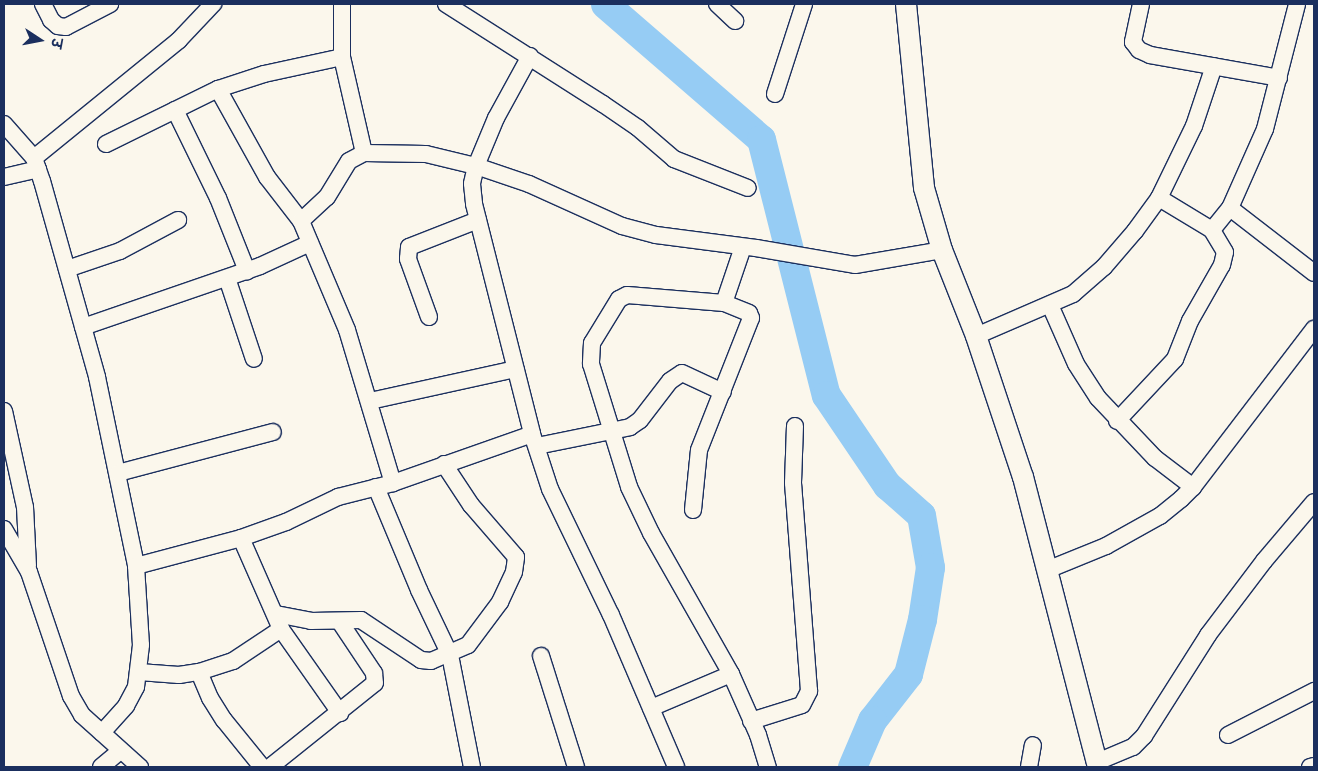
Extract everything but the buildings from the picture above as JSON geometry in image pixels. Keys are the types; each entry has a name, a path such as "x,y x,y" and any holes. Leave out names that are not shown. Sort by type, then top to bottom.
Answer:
{"street":[{"path":"43,4 51,20 58,26 66,28 110,4"},
{"path":"4,177 36,164 179,40 213,4"},
{"path":"342,4 342,57 364,154"},
{"path":"446,4 530,56 638,128 674,160 748,188"},
{"path":"717,4 735,21"},
{"path":"775,94 804,4"},
{"path":"906,4 924,188 942,250 976,336 1023,477 1097,765 1132,747 1144,736 1208,635 1264,561 1314,502"},
{"path":"1141,4 1133,42 1139,50 1279,78"},
{"path":"1212,230 1230,208 1265,129 1297,4"},
{"path":"530,56 496,118 476,166 472,184 478,220 535,440 550,489 651,708 676,767"},
{"path":"106,144 218,89 264,74 342,57"},
{"path":"976,336 1073,294 1104,267 1159,198 1194,126 1214,66"},
{"path":"218,89 267,177 301,221 347,330 370,401 392,483"},
{"path":"174,110 218,198 247,271"},
{"path":"4,124 36,164 83,327 118,473 136,566 139,672 136,688 126,706 102,732"},
{"path":"301,221 327,197 349,161 364,154 426,154 476,166 529,184 622,226 656,235 749,247 834,264 872,263 942,250"},
{"path":"1117,421 1147,392 1182,347 1190,322 1222,266 1225,252 1212,230 1159,198"},
{"path":"1230,208 1314,273"},
{"path":"67,270 120,251 178,220"},
{"path":"429,317 408,259 409,247 478,220"},
{"path":"83,327 247,271 310,243"},
{"path":"724,303 749,247"},
{"path":"227,278 254,359"},
{"path":"693,510 699,450 751,318 749,313 724,303 638,294 619,300 592,343 590,354 629,487 651,533 731,674 768,767"},
{"path":"1050,305 1076,364 1117,421 1155,458 1193,487"},
{"path":"1047,570 1106,546 1160,516 1193,487 1314,329"},
{"path":"370,401 516,369"},
{"path":"136,566 241,538 286,522 338,497 376,488 444,464 535,440 613,431 630,427 640,420 670,381 682,373 723,392"},
{"path":"4,411 25,507 29,572"},
{"path":"751,721 802,705 809,691 793,483 795,426"},
{"path":"118,473 273,432"},
{"path":"139,672 179,675 199,672 233,661 279,622 340,622 352,620 370,624 421,660 431,662 450,655 468,644 500,602 514,572 516,557 471,506 444,464"},
{"path":"376,488 419,590 450,655 472,767"},
{"path":"4,529 29,572 71,696 82,715 140,767"},
{"path":"241,538 279,622 340,713"},
{"path":"270,767 372,688 376,677 340,622"},
{"path":"541,656 576,767"},
{"path":"199,672 210,698 224,720 262,767"},
{"path":"651,708 731,674"},
{"path":"1228,735 1314,691"},
{"path":"1030,767 1033,745"},
{"path":"101,767 120,751"},
{"path":"1310,767 1314,766"}],"waterway":[{"path":"605,4 761,139 826,395 887,485 921,515 930,567 922,619 908,674 872,720 852,767"}]}
